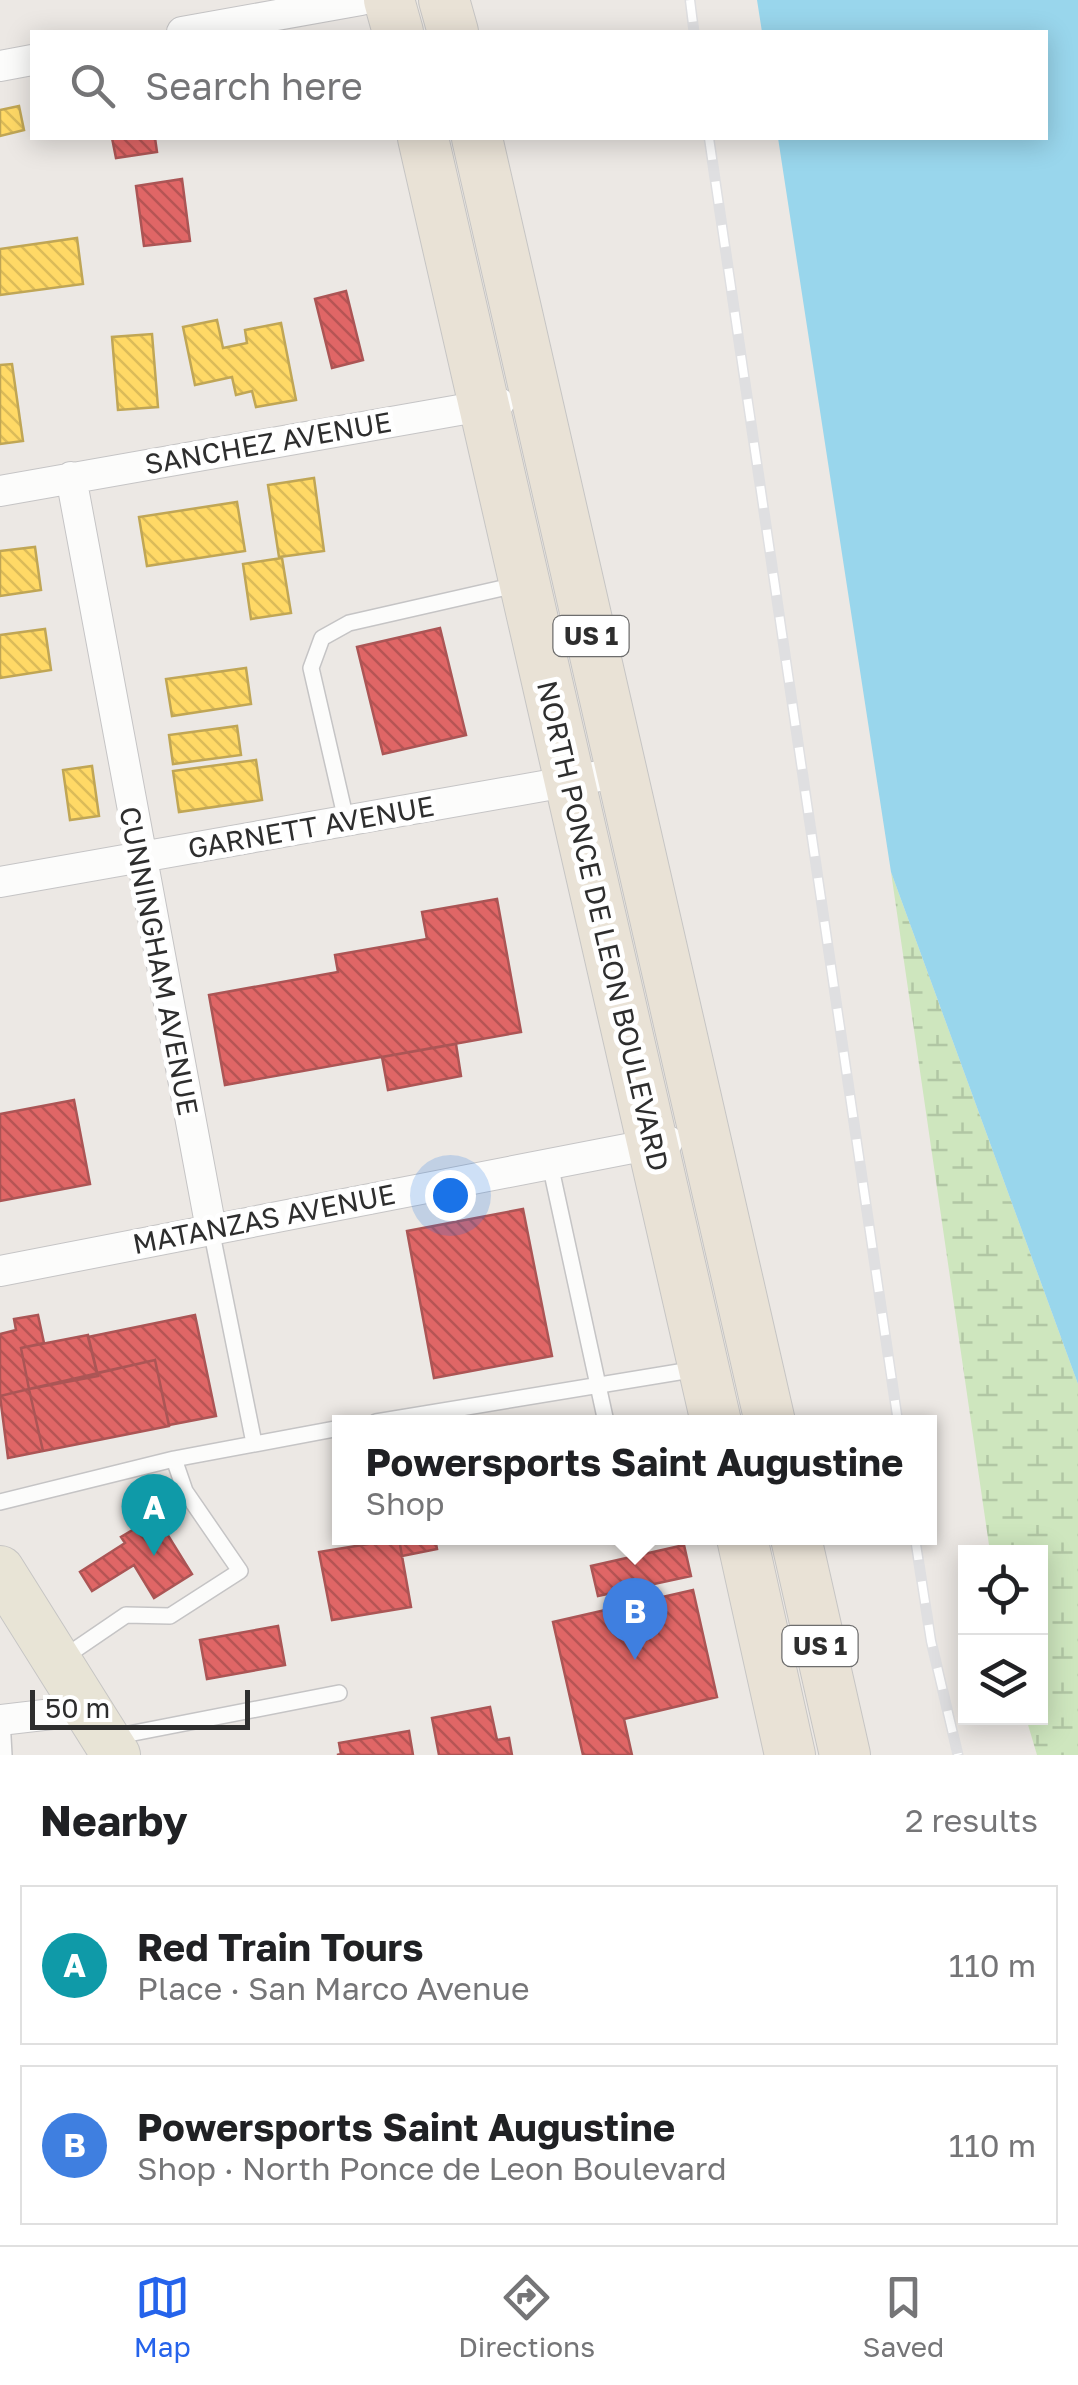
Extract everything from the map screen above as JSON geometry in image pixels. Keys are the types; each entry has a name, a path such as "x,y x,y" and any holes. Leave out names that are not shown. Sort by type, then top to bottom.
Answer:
{"highway":[{"path":"389,0 397,30"},
{"path":"444,0 452,30"},
{"name":"NORTH PONCE DE LEON BOULEVARD","path":"423,140 714,1415"},
{"name":"NORTH PONCE DE LEON BOULEVARD","path":"478,140 768,1415"},
{"name":"US 1","path":"744,1545 790,1755"},
{"name":"US 1","path":"798,1545 845,1755"}],"main road":[{"path":"0,1570 103,1735"}],"street":[{"path":"193,30 361,0"},
{"path":"0,66 30,60"},
{"name":"SANCHEZ AVENUE","path":"0,491 536,396"},
{"name":"CUNNINGHAM AVENUE","path":"71,478 138,857 211,1229"},
{"name":"GARNETT AVENUE","path":"0,882 622,772"},
{"name":"MATANZAS AVENUE","path":"0,1272 706,1134"},
{"path":"1,1720 103,1735"}],"lane":[{"path":"346,820 311,668 322,638 349,623 525,583"},
{"path":"550,1164 604,1415"},
{"name":"CUNNINGHAM AVENUE","path":"211,1229 254,1443"},
{"path":"457,1415 598,1385 704,1368"},
{"path":"0,1502 174,1459 332,1429"},
{"path":"56,1663 126,1616 170,1616 240,1571 185,1491 174,1459"},
{"path":"103,1735 340,1693"},
{"path":"1,1720 4,1755"}],"green space":[{"path":"891,872 1078,1384 1078,1755 1037,1755 1028,1725 1048,1725 1048,1545 989,1545"}],"water":[{"path":"757,0 1078,0 1078,1384 891,872 778,140 1048,140 1048,30 762,30"}],"building: Homes":[{"path":"19,106 24,130 0,136 0,110"},
{"path":"77,238 83,284 0,295 0,249"},
{"path":"217,320 223,348 247,343 245,330 281,323 296,400 256,407 252,391 236,395 232,377 195,385 183,327"},
{"path":"152,334 158,407 118,410 112,337"},
{"path":"12,364 23,441 0,444 0,365"},
{"path":"314,478 324,551 279,557 268,485"},
{"path":"237,502 245,551 147,566 139,517"},
{"path":"35,547 41,590 0,596 0,551"},
{"path":"282,558 291,613 251,619 243,564"},
{"path":"45,629 51,670 0,678 0,635"},
{"path":"246,668 251,704 172,716 166,679"},
{"path":"237,726 241,755 173,764 169,735"},
{"path":"256,760 262,800 179,812 173,771"},
{"path":"92,766 99,816 70,820 63,770"}],"building: Shops":[{"path":"112,140 155,140 157,152 116,158"},
{"path":"182,179 190,241 144,246 136,186"},
{"path":"346,291 363,360 332,368 315,299"},
{"path":"440,628 466,735 383,754 357,647"},
{"path":"497,899 521,1032 225,1085 209,995 338,972 335,955 427,939 422,912"},
{"path":"456,1044 461,1076 388,1090 382,1057"},
{"path":"74,1100 90,1184 0,1201 0,1114"},
{"path":"523,1209 552,1356 434,1378 407,1231"},
{"path":"38,1315 44,1343 21,1348 29,1389 0,1396 0,1334 16,1330 14,1319"},
{"path":"195,1315 216,1416 169,1425 155,1360 97,1373 88,1337"},
{"path":"88,1335 98,1376 29,1389 21,1348"},
{"path":"155,1360 169,1426 43,1451 29,1389"},
{"path":"29,1389 43,1451 8,1458 0,1396"},
{"path":"156,1516 192,1574 154,1598 134,1565 92,1591 80,1572 125,1543 121,1537"},
{"path":"362,1545 400,1545 411,1607 332,1620 319,1552"},
{"path":"400,1545 436,1545 437,1549 402,1556"},
{"path":"684,1545 691,1576 598,1596 591,1566"},
{"path":"693,1590 717,1697 624,1719 632,1755 583,1755 553,1622"},
{"path":"278,1626 285,1665 207,1679 200,1640"},
{"path":"490,1707 497,1740 509,1738 512,1755 439,1755 432,1718"},
{"path":"409,1731 413,1755 337,1755 341,1754 339,1743"}],"railway":[{"path":"690,0 694,30"},
{"path":"709,140 897,1415"},
{"path":"916,1545 931,1641 958,1755"}],"place":[{"name":"Red Train Tours","path":"154,1556"},
{"name":"Powersports Saint Augustine","path":"635,1660"}]}
